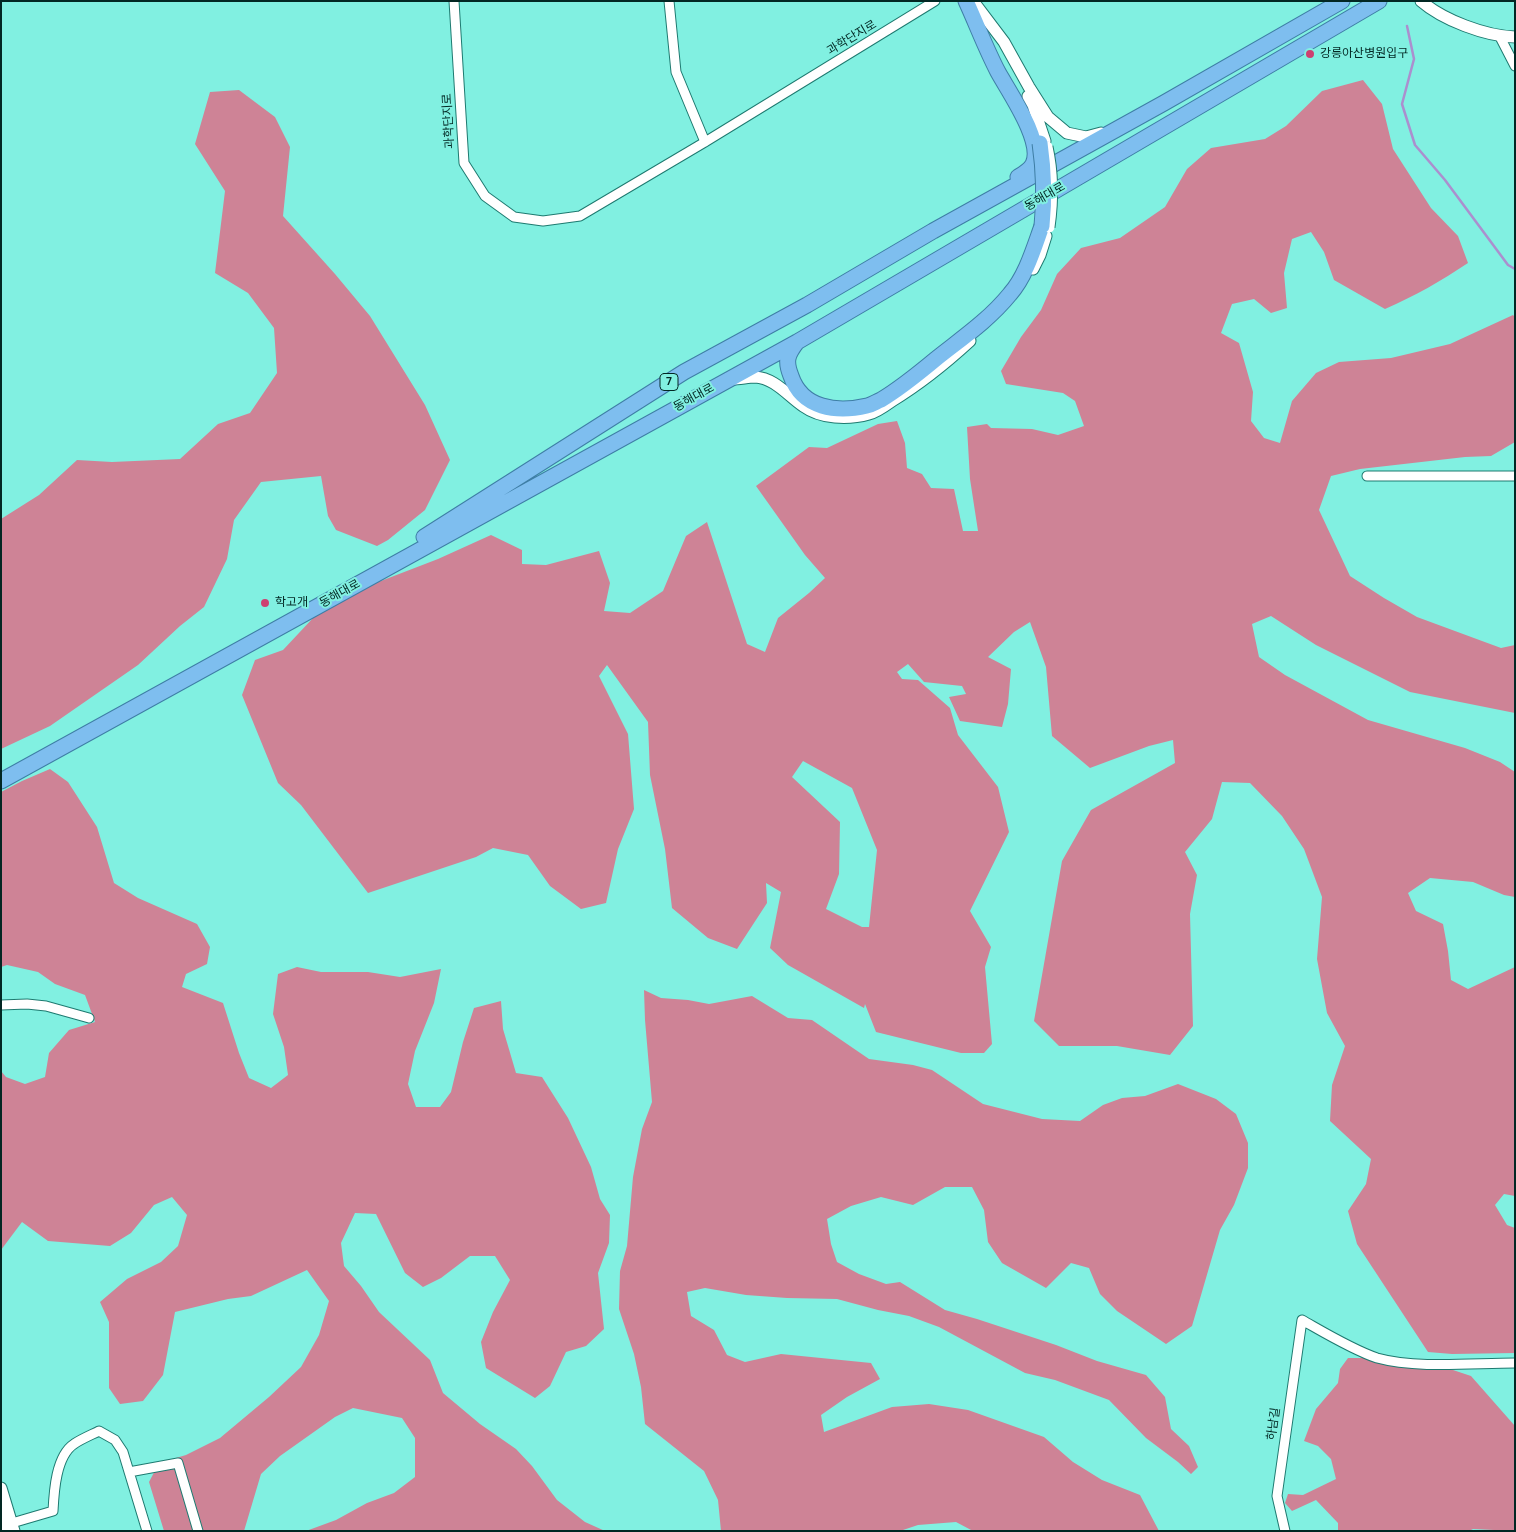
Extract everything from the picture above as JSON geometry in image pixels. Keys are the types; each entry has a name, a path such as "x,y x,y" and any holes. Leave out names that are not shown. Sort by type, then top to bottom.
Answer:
{"highway":[{"path":"797,342 789,353 787,366 794,387 807,400 824,407 842,410 869,406 900,389 978,325 1011,294 1026,267 1045,226 1042,142 1017,90 966,1"},
{"path":"933,231 1024,174 1033,164 1034,150 1027,122 998,71 966,1"},
{"name":"동해대로","path":"1,771 396,555 684,372 807,305 933,231 1164,103 1342,1"},
{"name":"동해대로","path":"1,781 797,342 1379,1"}],"street":[{"name":"과학단지로","path":"454,1 464,163 485,196 514,217 543,221 580,216 935,1"},
{"path":"669,1 676,72 705,142"},
{"path":"972,1 1033,105 1042,142"},
{"path":"972,1 1004,42 1029,87 1048,116 1067,133 1086,137 1106,132 1164,103"},
{"path":"1421,1 1430,9 1455,21 1500,37 1515,38"},
{"path":"1500,37 1515,66"},
{"path":"727,380 756,377 767,380 776,384 804,407 820,414 838,418 870,414 910,390 1004,312 1025,284 1040,255 1045,226"},
{"path":"1367,476 1515,476"},
{"path":"1,1005 27,1004 46,1006 89,1018"},
{"name":"하남길","path":"1284,1531 1277,1496 1302,1320 1377,1358 1415,1364 1515,1362"},
{"path":"1,1488 4,1510 11,1528 53,1511 55,1482 63,1457 73,1444 99,1431 116,1440 123,1452 147,1531"},
{"path":"130,1472 178,1463 198,1531"}],"shaded area":[{"path":"1363,80 1382,104 1393,149 1431,208 1458,236 1468,263 1428,288 1385,309 1334,280 1324,252 1311,232 1292,239 1284,273 1287,308 1271,313 1254,299 1232,304 1221,333 1239,343 1253,392 1251,421 1264,438 1280,443 1292,401 1316,373 1339,362 1391,358 1450,344 1513,315 1515,317 1515,442 1491,456 1465,457 1360,469 1331,476 1319,510 1350,576 1417,617 1501,648 1515,645 1515,713 1410,692 1316,645 1271,616 1252,624 1259,657 1285,675 1368,720 1465,748 1500,762 1515,772 1515,897 1504,895 1473,882 1430,878 1408,893 1416,911 1443,924 1451,980 1468,989 1515,967 1515,1196 1504,1194 1495,1205 1507,1225 1515,1228 1515,1353 1452,1354 1428,1352 1357,1244 1348,1211 1366,1184 1371,1159 1330,1121 1332,1085 1345,1046 1327,1013 1317,959 1322,897 1304,849 1282,816 1250,783 1222,782 1212,819 1185,852 1197,875 1190,914 1193,1026 1170,1055 1117,1046 1059,1046 1034,1021 1062,861 1091,810 1175,763 1173,740 1149,746 1090,768 1052,736 1046,667 1030,622 1014,632 988,657 1011,669 1008,704 1002,727 960,721 949,697 966,694 962,686 924,682 908,664 897,672 902,679 918,680 950,708 958,735 998,787 1009,832 970,911 991,947 985,967 992,1044 984,1053 961,1053 876,1032 865,1004 864,1008 788,965 770,948 781,892 766,883 767,903 737,949 708,938 672,908 665,849 650,775 648,722 607,665 599,676 628,734 634,809 618,849 606,903 581,909 550,886 528,855 493,848 476,857 368,893 301,805 278,783 242,695 255,660 283,650 329,601 438,559 491,535 522,550 522,564 546,565 599,551 610,583 604,611 630,613 663,591 686,536 707,522 747,644 765,652 778,618 825,578 805,555 756,486 809,447 827,448 878,424 897,421 905,443 907,468 922,474 931,488 954,489 963,531 978,531 970,479 967,427 987,424 991,428 1032,429 1058,435 1084,426 1075,401 1063,393 1006,384 1001,371 1021,337 1041,310 1057,274 1081,248 1120,238 1165,207 1187,169 1211,148 1265,139 1286,126 1322,91","holes":["803,761 852,788 877,850 869,927 862,927 826,909 839,874 840,822 792,777"]},
{"path":"239,90 275,117 290,147 283,216 370,316 425,405 450,460 425,510 388,540 377,546 336,530 328,516 321,476 261,482 234,520 227,559 204,607 180,626 138,665 50,726 1,749 1,519 39,495 77,460 112,462 180,459 218,424 250,413 277,373 274,328 248,293 215,273 225,191 195,144 210,92"},
{"path":"50,769 68,782 97,827 114,883 138,898 197,924 210,947 207,964 186,974 182,987 223,1003 249,1078 271,1088 288,1075 284,1047 273,1014 278,974 297,967 321,972 368,972 400,977 441,969 434,1003 415,1051 408,1084 416,1107 440,1107 451,1092 463,1042 474,1008 501,1001 503,1029 516,1073 542,1077 568,1118 591,1167 600,1199 610,1215 609,1243 598,1273 604,1329 586,1346 566,1352 550,1386 535,1398 486,1368 481,1342 493,1312 510,1280 495,1256 470,1256 441,1278 423,1287 405,1273 376,1214 355,1213 341,1243 344,1266 379,1312 430,1360 443,1393 480,1424 516,1449 532,1466 557,1500 585,1522 605,1531 306,1531 336,1520 367,1503 394,1493 415,1477 415,1438 402,1418 353,1408 335,1417 280,1456 261,1474 244,1531 164,1531 149,1482 159,1463 186,1455 220,1438 301,1367 319,1335 329,1301 307,1270 251,1296 228,1299 175,1312 163,1375 143,1401 120,1404 109,1388 109,1322 100,1302 127,1279 161,1262 178,1246 187,1215 172,1197 154,1205 131,1233 110,1246 48,1241 22,1222 1,1250 1,1071 6,1077 25,1084 45,1077 49,1053 69,1030 95,1022 85,995 55,984 38,972 7,965 1,967 1,792"},
{"path":"644,990 661,998 709,1004 752,996 788,1018 812,1020 869,1059 913,1065 932,1070 983,1104 1042,1119 1080,1121 1103,1105 1122,1098 1145,1096 1178,1084 1216,1099 1236,1114 1248,1143 1248,1168 1234,1205 1220,1230 1192,1326 1166,1344 1117,1311 1100,1294 1089,1268 1071,1263 1046,1288 1002,1263 988,1242 984,1210 972,1187 945,1187 913,1205 881,1197 851,1206 827,1219 831,1244 837,1262 859,1274 886,1284 900,1282 945,1310 1056,1345 1097,1361 1146,1375 1165,1397 1171,1429 1189,1446 1198,1467 1191,1474 1146,1438 1109,1400 1055,1380 1025,1373 939,1327 909,1316 837,1299 746,1295 705,1288 687,1292 691,1316 714,1330 727,1355 745,1362 781,1354 871,1363 880,1379 847,1397 821,1415 824,1432 892,1407 929,1404 968,1410 1044,1437 1073,1462 1102,1480 1140,1495 1159,1531 973,1531 956,1522 918,1525 900,1531 721,1531 718,1500 704,1471 645,1424 641,1387 634,1354 619,1309 620,1271 627,1246 633,1177 642,1129 652,1102"},
{"path":"1348,1358 1368,1358 1414,1367 1453,1370 1471,1376 1515,1426 1515,1531 1473,1529 1469,1531 1338,1531 1338,1523 1316,1500 1292,1511 1285,1503 1288,1494 1303,1495 1336,1479 1331,1459 1318,1446 1304,1441 1316,1409 1338,1383 1340,1369"}],"waterway":[{"path":"1407,26 1414,59 1402,104 1415,145 1445,180 1508,265 1515,269"}],"place":[{"name":"강릉아산병원입구","path":"1310,54"},
{"name":"학고개","path":"265,603"}]}
